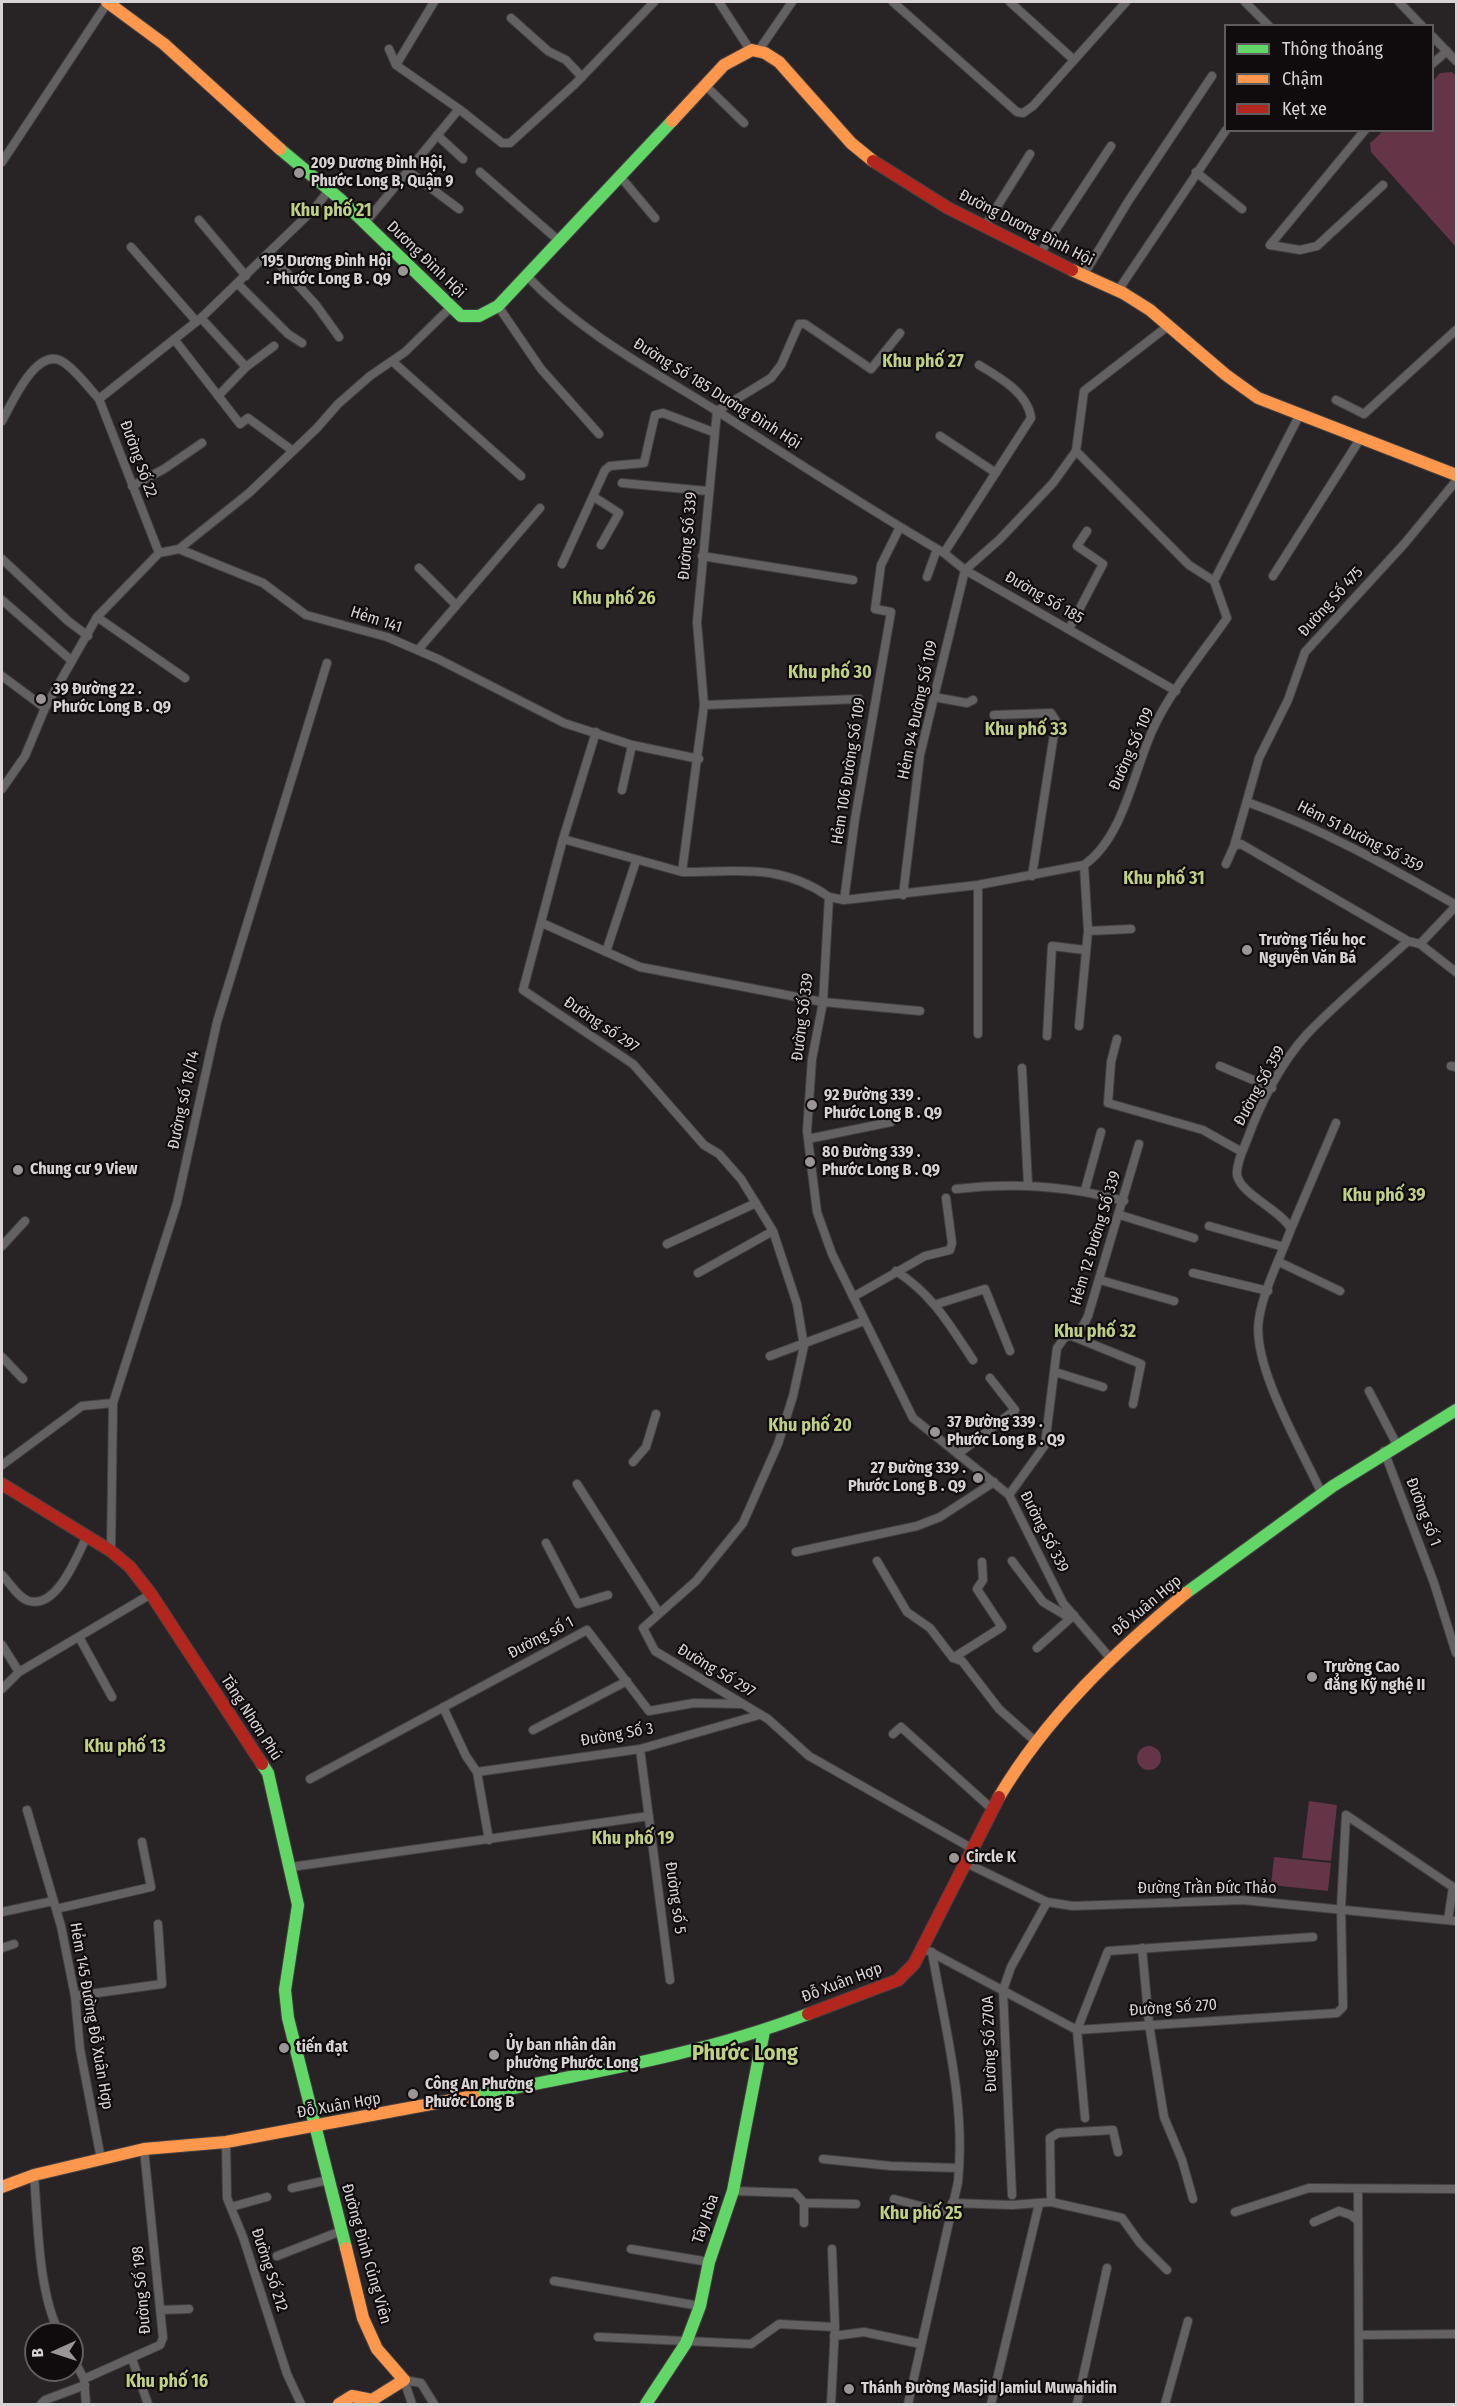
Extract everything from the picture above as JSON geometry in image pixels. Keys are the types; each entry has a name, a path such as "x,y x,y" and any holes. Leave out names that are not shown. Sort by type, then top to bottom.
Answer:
{"street":[{"path":"2,162 107,2"},
{"name":"Dương Đình Hội","path":"107,2 164,44 245,119 329,190 461,316 479,316 498,306 705,85"},
{"path":"396,64 434,2"},
{"path":"389,49 396,64 502,143 510,143 582,76 654,2"},
{"path":"719,2 754,50"},
{"path":"744,123 705,85 724,65 754,50 792,2"},
{"path":"893,2 1017,112 1023,113 1033,106 1126,2"},
{"path":"1010,2 1074,60"},
{"path":"1245,2 1267,24"},
{"path":"1253,10 1260,2"},
{"path":"1399,2 1420,24"},
{"path":"511,18 548,51 566,60 582,76"},
{"path":"1434,38 1456,61"},
{"name":"Đường Dương Đình Hội","path":"754,50 769,53 861,152 902,183 1039,255 1134,300 1197,348 1236,385 1258,398 1456,475"},
{"path":"1434,62 1446,51"},
{"path":"1083,276 1129,200 1212,76"},
{"path":"365,223 459,109"},
{"path":"1117,292 1225,132"},
{"path":"1363,132 1270,245 1300,250 1317,246 1383,185"},
{"path":"437,135 463,159"},
{"path":"1039,255 1111,146"},
{"path":"985,226 1030,154"},
{"path":"408,171 459,209"},
{"path":"480,172 558,240"},
{"path":"1196,172 1242,209"},
{"path":"619,175 655,218"},
{"path":"2,421 35,366 45,359 55,358 64,362 99,399 199,320 315,208 329,190"},
{"path":"199,220 246,276"},
{"path":"131,247 246,367"},
{"path":"269,253 316,305 339,337"},
{"name":"Đường Số 185 Dương Đình Hội","path":"527,276 552,302 583,327 900,527"},
{"path":"238,284 288,334 302,343"},
{"path":"498,306 541,369 599,434"},
{"path":"2,789 25,756 45,708 97,617 159,553 179,549 249,493 318,428 338,404 392,361 451,307"},
{"path":"717,411 771,378 781,365 800,324 805,324 870,369 900,333"},
{"path":"965,570 1000,539 1053,483 1076,451 1084,391 1168,326"},
{"path":"1336,400 1364,414 1456,330"},
{"path":"174,339 240,424 248,418 292,451"},
{"path":"218,396 246,367 274,346"},
{"path":"392,361 521,476"},
{"path":"927,577 941,551 996,473 1031,418 1030,409 1008,384 979,365"},
{"name":"Đường Số 22","path":"99,399 159,553"},
{"name":"Đường Số 339","path":"682,872 699,759 704,705 696,622 707,491 717,411"},
{"path":"562,564 605,470 610,466 644,463 654,420 658,413 713,432"},
{"path":"1076,451 1189,565 1214,581 1300,414"},
{"path":"940,436 996,473"},
{"path":"1273,576 1360,439"},
{"path":"132,486 164,469 202,443"},
{"name":"Đường Số 475","path":"1226,864 1234,846 1259,758 1288,700 1305,652 1405,543 1456,481"},
{"path":"622,483 707,491"},
{"path":"594,497 619,513 602,545"},
{"path":"418,650 540,508"},
{"name":"Đường Số 185","path":"900,527 941,551 965,570 1176,691"},
{"name":"Hẻm 106 Đường Số 109","path":"844,900 855,819 891,612 875,609 881,564 900,527"},
{"path":"1069,629 1103,564 1077,546 1087,531"},
{"name":"Hẻm 141","path":"179,549 263,583 306,615 387,637 418,650 564,723 632,745 699,759"},
{"path":"702,556 853,580"},
{"path":"2,559 68,621 88,636"},
{"path":"419,568 456,605"},
{"name":"Hẻm 94 Đường Số 109","path":"903,895 920,755 965,570"},
{"name":"Đường Số 109","path":"1084,866 1098,856 1107,842 1153,728 1227,618 1214,581"},
{"path":"2,600 72,662"},
{"path":"97,617 185,678"},
{"name":"Đường số 18/14","path":"111,1551 113,1403 177,1203 217,1022 327,663"},
{"path":"2,676 45,708"},
{"path":"934,697 968,704 973,700"},
{"path":"704,705 859,699"},
{"path":"994,715 1051,713 1056,721 1032,876"},
{"name":"Đường số 297","path":"596,732 563,838 523,990 633,1064 704,1145 726,1162 773,1231 797,1304 804,1346"},
{"path":"622,790 632,745"},
{"name":"Hẻm 51 Đường Số 359","path":"1247,802 1297,820 1381,862 1456,905"},
{"path":"563,838 636,861 682,872 771,871 807,882 829,897 844,900 978,885 1084,866 1088,931 1079,1026"},
{"path":"1234,846 1241,844 1408,941 1420,944 1456,972"},
{"path":"606,952 636,861"},
{"path":"978,885 978,1034"},
{"name":"Đường Số 339","path":"829,897 823,1002 812,1059 808,1139 817,1212 832,1254 913,1418 1009,1495 1072,1617 1111,1659"},
{"path":"1420,944 1456,905"},
{"path":"542,923 640,967 823,1002 920,1011"},
{"path":"1088,931 1131,929"},
{"name":"Đường Số 359","path":"1291,1229 1286,1219 1240,1181 1237,1174 1252,1126 1272,1088 1307,1034 1408,941"},
{"path":"1047,1036 1052,946 1085,951"},
{"path":"1117,1039 1111,1062 1108,1103 1203,1130 1242,1152"},
{"path":"1220,1066 1272,1088"},
{"path":"1022,1068 1028,1184"},
{"path":"808,1139 891,1122"},
{"path":"1322,1494 1267,1375 1257,1342 1259,1318 1268,1291 1291,1229 1336,1123"},
{"path":"1085,1190 1101,1132"},
{"name":"Hẻm 12 Đường Số 339","path":"1009,1495 1045,1445 1060,1341 1072,1336 1082,1328 1088,1316 1120,1215 1139,1144"},
{"path":"956,1189 1028,1184 1085,1190 1124,1201"},
{"path":"853,1297 925,1256 950,1251 952,1243 946,1198"},
{"path":"667,1244 756,1203"},
{"path":"1120,1215 1194,1238"},
{"path":"2,1246 25,1221"},
{"path":"1209,1226 1284,1247"},
{"path":"698,1273 773,1231"},
{"path":"1279,1262 1340,1291"},
{"path":"896,1271 914,1282 937,1304 973,1360"},
{"path":"1192,1273 1268,1291"},
{"path":"1100,1280 1174,1301"},
{"path":"937,1304 985,1289 1010,1351"},
{"path":"770,1356 804,1346 864,1321"},
{"path":"1072,1336 1141,1364 1133,1404"},
{"name":"Đường Số 297","path":"804,1346 793,1396 778,1444 743,1523 696,1581 643,1628 655,1651 768,1719 809,1756 974,1849"},
{"path":"2,1357 23,1379"},
{"path":"1054,1372 1103,1387"},
{"path":"958,1454 1015,1410 990,1377"},
{"path":"1369,1391 1396,1443"},
{"path":"2,1465 82,1406 113,1403"},
{"name":"Đỗ Xuân Hợp","path":"2,2187 34,2175 144,2149 226,2142 314,2127 647,2061 764,2031 898,1980 927,1950 992,1809 1036,1742 1111,1659 1165,1610 1268,1529 1396,1443 1456,1410"},
{"path":"633,1462 646,1447 656,1414"},
{"name":"Đường số 1","path":"1384,1451 1434,1583 1456,1653"},
{"path":"796,1552 917,1526 940,1517 994,1482"},
{"name":"Tăng Nhơn Phú","path":"2,1484 86,1538 111,1551 130,1567 151,1594 268,1773 298,1905 286,1999 288,2018 314,2127"},
{"path":"577,1484 659,1613"},
{"path":"2,1575 22,1598 31,1602 39,1601 60,1588 86,1538"},
{"path":"546,1543 578,1604 608,1595"},
{"path":"1012,1560 1043,1602 1072,1617 1037,1648"},
{"path":"877,1561 907,1612 930,1628 953,1658 962,1661 999,1709 1036,1742"},
{"path":"953,1658 1002,1627 977,1588 983,1580 982,1562"},
{"path":"2,1689 20,1672 151,1594"},
{"name":"Đường số 1","path":"310,1779 587,1630 649,1711 694,1703 742,1704"},
{"path":"79,1637 112,1697"},
{"path":"2,1645 20,1672"},
{"path":"533,1730 627,1681"},
{"path":"443,1707 466,1756 477,1772 489,1840"},
{"name":"Đường Số 3","path":"477,1772 640,1749 759,1715"},
{"path":"893,1734 901,1727 992,1809"},
{"name":"Đường số 5","path":"640,1749 670,1980"},
{"name":"Hẻm 145 Đường Đỗ Xuân Hợp","path":"27,1810 54,1905 75,1996 80,2049 101,2159"},
{"path":"1341,1908 1346,1815 1453,1887 1452,1921"},
{"path":"291,1867 649,1816"},
{"path":"2,1912 151,1887 142,1842"},
{"name":"Đường Trần Đức Thảo","path":"966,1863 1047,1902 1074,1906 1243,1900 1341,1908 1452,1921"},
{"name":"Đường Số 270A","path":"1012,2195 1002,1990 1011,1967 1047,1902"},
{"name":"Đường Số 270","path":"1077,2030 1341,2011 1343,2007 1341,1908"},
{"path":"75,1996 162,1984 158,1924"},
{"path":"1085,2118 1077,2030 1108,1951 1313,1937"},
{"path":"2,1948 14,1944"},
{"path":"1142,1948 1149,2024 1164,2118 1182,2160 1193,2199"},
{"path":"927,1950 1077,2030"},
{"path":"908,2404 959,2168 961,2127 958,2094 927,1950"},
{"name":"Tây Hòa","path":"646,2404 686,2343 700,2306 709,2262 733,2191 764,2031"},
{"name":"Đường Đinh Củng Viên","path":"314,2127 363,2318 377,2349 404,2380"},
{"path":"1051,2202 1050,2138 1058,2133 1113,2130 1118,2152"},
{"name":"Đường Số 212","path":"226,2142 227,2198 287,2374 301,2404"},
{"name":"Đường Số 198","path":"41,2404 45,2400 160,2345 163,2338 144,2149"},
{"path":"823,2159 891,2166 959,2168"},
{"path":"34,2175 41,2258 54,2322"},
{"path":"292,2188 328,2180"},
{"path":"1358,2189 1359,2404"},
{"path":"1235,2212 1275,2201 1296,2190 1456,2189"},
{"path":"733,2191 795,2193 804,2204 804,2223"},
{"path":"231,2207 267,2198"},
{"path":"894,2199 950,2214"},
{"path":"952,2203 1039,2204 1051,2202 1125,2219 1140,2243 1167,2270"},
{"path":"804,2204 856,2204"},
{"path":"991,2404 1039,2204"},
{"path":"1314,2222 1331,2212 1339,2211 1351,2215 1358,2221"},
{"path":"277,2256 341,2231"},
{"path":"631,2249 709,2262"},
{"path":"831,2404 834,2331 832,2249"},
{"path":"1077,2404 1107,2268"},
{"path":"554,2280 700,2306"},
{"path":"160,2310 189,2309"},
{"path":"1165,2404 1188,2321"},
{"path":"598,2337 686,2343 751,2344 779,2324 834,2331 864,2332 921,2344"},
{"path":"1359,2335 1456,2334"},
{"path":"132,2359 148,2404"},
{"path":"404,2380 412,2404"},
{"path":"339,2404 352,2396 372,2400 404,2380 422,2383 434,2404"},
{"path":"84,2382 86,2404"}],"shaded area":[{"path":"1452,72 1456,76 1456,247 1371,152 1370,143 1382,132 1434,132 1434,80 1440,73"},
{"path":"1149,1746 1157,1750 1161,1758 1157,1766 1149,1770 1141,1766 1137,1758 1141,1750"},
{"path":"1309,1801 1337,1805 1331,1861 1302,1858"},
{"path":"1274,1857 1331,1863 1328,1891 1271,1885"}],"traffic: fast":[{"path":"280,149 340,199 461,316 479,316 498,306 672,121"},
{"path":"1186,1593 1333,1486 1456,1410"},
{"path":"262,1764 268,1773 298,1905 285,1990 288,2018 346,2248"},
{"path":"474,2096 685,2052 808,2014"},
{"path":"646,2404 686,2343 700,2306 709,2262 733,2191 764,2031"}],"traffic: slow":[{"path":"107,2 164,44 280,149"},
{"path":"672,121 724,65 752,50 765,53 779,62 851,143 873,161"},
{"path":"1072,270 1123,293 1150,310 1226,375 1258,398 1456,475"},
{"path":"999,1797 1038,1739 1061,1712 1108,1662 1186,1593"},
{"path":"2,2187 34,2175 144,2149 226,2142 474,2096"},
{"path":"339,2404 352,2396 372,2400 404,2380 377,2349 363,2318 346,2248"}],"traffic: jam":[{"path":"873,161 948,208 1072,270"},
{"path":"2,1484 111,1551 130,1567 151,1594 262,1764"},
{"path":"808,2014 898,1980 914,1964 999,1797"}],"place":[{"name":"209 Dương Đình Hội, Phước Long B, Quận 9","path":"299,173"},
{"name":"195 Dương Đình Hội . Phước Long B . Q9","path":"403,271"},
{"name":"39 Đường 22 . Phước Long B . Q9","path":"41,699"},
{"name":"Trường Tiểu học Nguyễn Văn Bá","path":"1247,950"},
{"name":"92 Đường 339 . Phước Long B . Q9","path":"812,1105"},
{"name":"80 Đường 339 . Phước Long B . Q9","path":"810,1162"},
{"name":"Chung cư 9 View","path":"18,1170"},
{"name":"37 Đường 339 . Phước Long B . Q9","path":"935,1432"},
{"name":"27 Đường 339 . Phước Long B . Q9","path":"978,1478"},
{"name":"Trường Cao đẳng Kỹ nghệ II","path":"1312,1677"},
{"name":"Circle K","path":"954,1858"},
{"name":"tiến đạt","path":"284,2048"},
{"name":"Ủy ban nhân dân phường Phước Long","path":"494,2055"},
{"name":"Công An Phường Phước Long B","path":"413,2094"},
{"name":"Thánh Đường Masjid Jamiul Muwahidin","path":"849,2389"}],"district":[{"name":"Khu phố 21","path":"331,211"},
{"name":"Khu phố 27","path":"923,362"},
{"name":"Khu phố 26","path":"614,599"},
{"name":"Khu phố 30","path":"830,673"},
{"name":"Khu phố 33","path":"1026,730"},
{"name":"Khu phố 31","path":"1164,879"},
{"name":"Khu phố 39","path":"1384,1196"},
{"name":"Khu phố 32","path":"1095,1332"},
{"name":"Khu phố 20","path":"810,1426"},
{"name":"Khu phố 13","path":"125,1747"},
{"name":"Khu phố 19","path":"633,1839"},
{"name":"Phước Long","path":"745,2054"},
{"name":"Khu phố 25","path":"921,2214"},
{"name":"Khu phố 16","path":"167,2382"}]}
